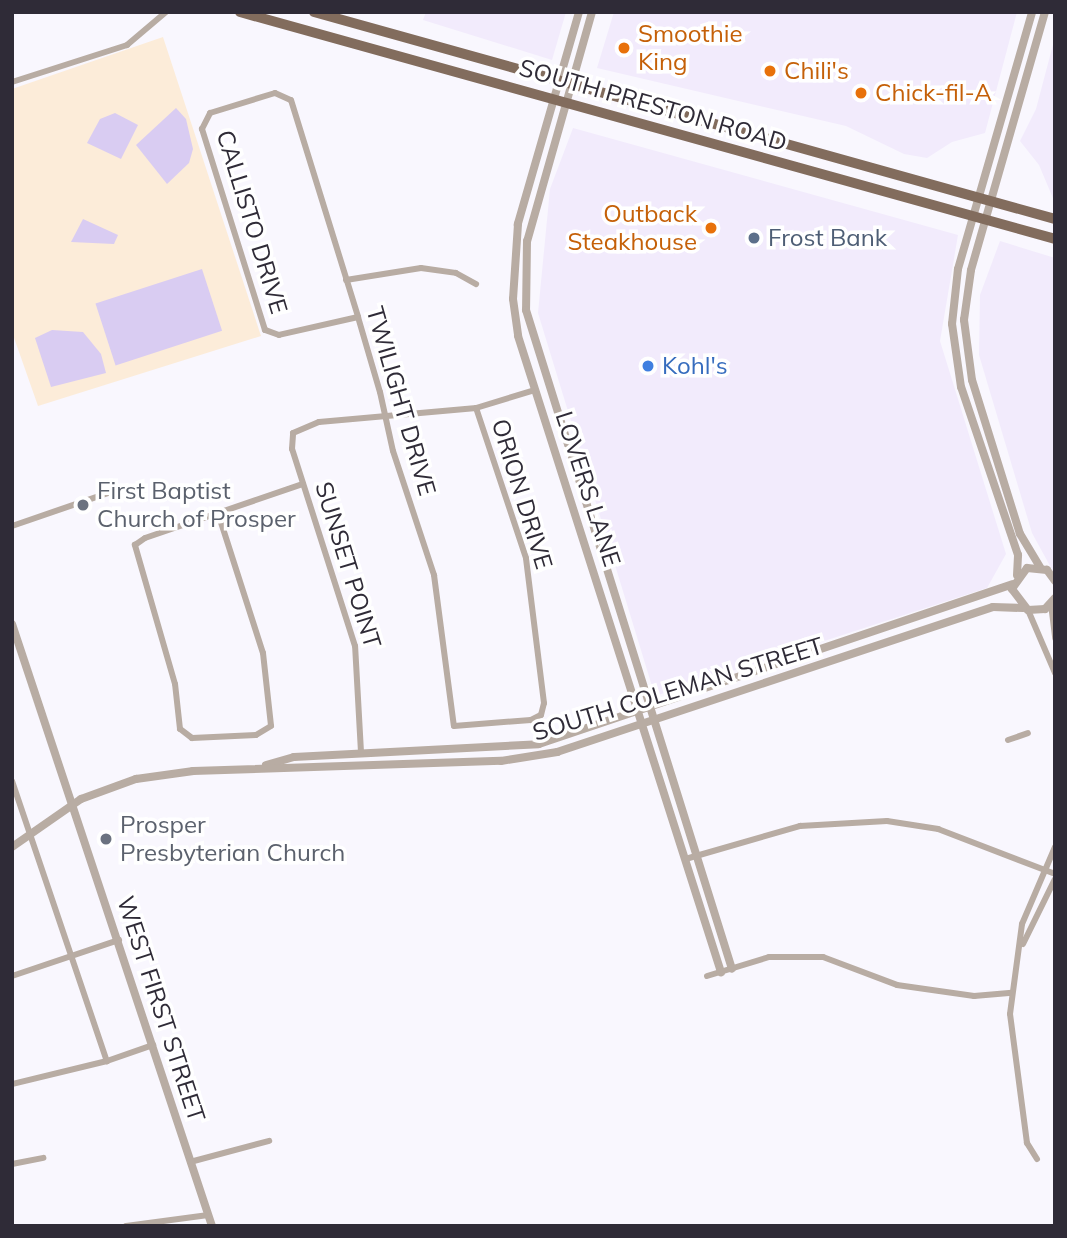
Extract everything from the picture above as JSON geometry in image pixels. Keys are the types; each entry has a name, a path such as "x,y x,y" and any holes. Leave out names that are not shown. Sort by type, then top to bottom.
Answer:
{"main road":[{"name":"SOUTH PRESTON ROAD","path":"240,12 1055,239"},
{"name":"SOUTH PRESTON ROAD","path":"314,12 1055,219"}],"street":[{"path":"12,82 127,45 166,12"},
{"name":"LOVERS LANE","path":"579,12 514,249 513,299 535,390 645,709 653,720 732,969"},
{"name":"LOVERS LANE","path":"592,12 527,241 524,276 531,338 601,577"},
{"path":"1032,12 956,284 952,335 988,472 1018,555 1017,575 1013,584 1055,673"},
{"path":"1045,12 967,290 965,336 1020,534 1055,581"},
{"path":"1018,62 1029,66"},
{"name":"CALLISTO DRIVE","path":"284,94 203,120 269,334 358,317"},
{"name":"TWILIGHT DRIVE","path":"284,94 358,317 434,575 454,726"},
{"path":"346,280 421,268 456,273 476,284"},
{"path":"386,416 476,408 546,386"},
{"name":"ORION DRIVE","path":"454,726 541,715 526,558 476,408"},
{"name":"SUNSET POINT","path":"361,752 355,646 303,484 293,433 319,422 386,416"},
{"path":"988,472 1000,467"},
{"path":"218,513 263,653 268,731 183,734 175,684 135,545 218,513 303,484"},
{"path":"12,526 111,492"},
{"path":"1017,575 1047,570"},
{"name":"SOUTH COLEMAN STREET","path":"253,769 294,757 539,744 943,611 1013,584"},
{"path":"1053,601 1055,639"},
{"name":"SOUTH COLEMAN STREET","path":"12,847 71,805 136,779 253,769 501,761 557,752 993,607 1025,609 1053,601"},
{"path":"943,611 947,624"},
{"name":"WEST FIRST STREET","path":"12,624 212,1226"},
{"path":"795,660 799,672"},
{"path":"786,663 790,675"},
{"name":"LOVERS LANE","path":"645,709 644,723 689,858 721,972"},
{"path":"1008,740 1028,733"},
{"path":"361,752 361,765"},
{"path":"12,781 107,1061"},
{"path":"689,858 800,826 887,821 938,829 1055,874"},
{"path":"1023,944 1022,924 1055,847"},
{"path":"1037,1159 1027,1143 1012,993 1023,944 1055,879"},
{"path":"12,975 119,940"},
{"path":"707,976 769,957 823,957 897,985 974,996 1012,993"},
{"path":"12,1084 96,1065 153,1045"},
{"path":"190,1162 269,1141"},
{"path":"12,1164 43,1158"},
{"path":"126,1226 208,1215"}],"shaded area":[{"path":"426,12 566,12 552,60 423,20"},
{"path":"614,12 1017,12 985,133 952,142 927,158 904,154 846,126 597,68"},
{"path":"163,37 261,336 38,406 12,332 12,89"},
{"path":"1055,37 1055,203 1039,165 1020,141 1036,109"},
{"path":"176,108 186,119 193,149 189,163 167,184 136,145"},
{"path":"115,113 138,125 121,159 87,143 100,119"},
{"path":"573,128 958,235 940,341 1006,554 987,588 655,696 538,313 550,189"},
{"path":"83,219 118,235 114,244 71,242"},
{"path":"1000,241 1055,258 1055,575 1032,533 979,355 980,295"},
{"path":"202,269 222,331 116,365 95,304"},
{"path":"52,330 83,332 101,354 106,373 51,387 35,338"}],"place":[{"name":"Smoothie King","path":"624,48"},
{"name":"Chili's","path":"770,71"},
{"name":"Chick-fil-A","path":"861,93"},
{"name":"Outback Steakhouse","path":"711,228"},
{"name":"Frost Bank","path":"754,238"},
{"name":"Kohl's","path":"648,366"},
{"name":"First Baptist Church of Prosper","path":"83,505"},
{"name":"Prosper Presbyterian Church","path":"106,839"}]}
